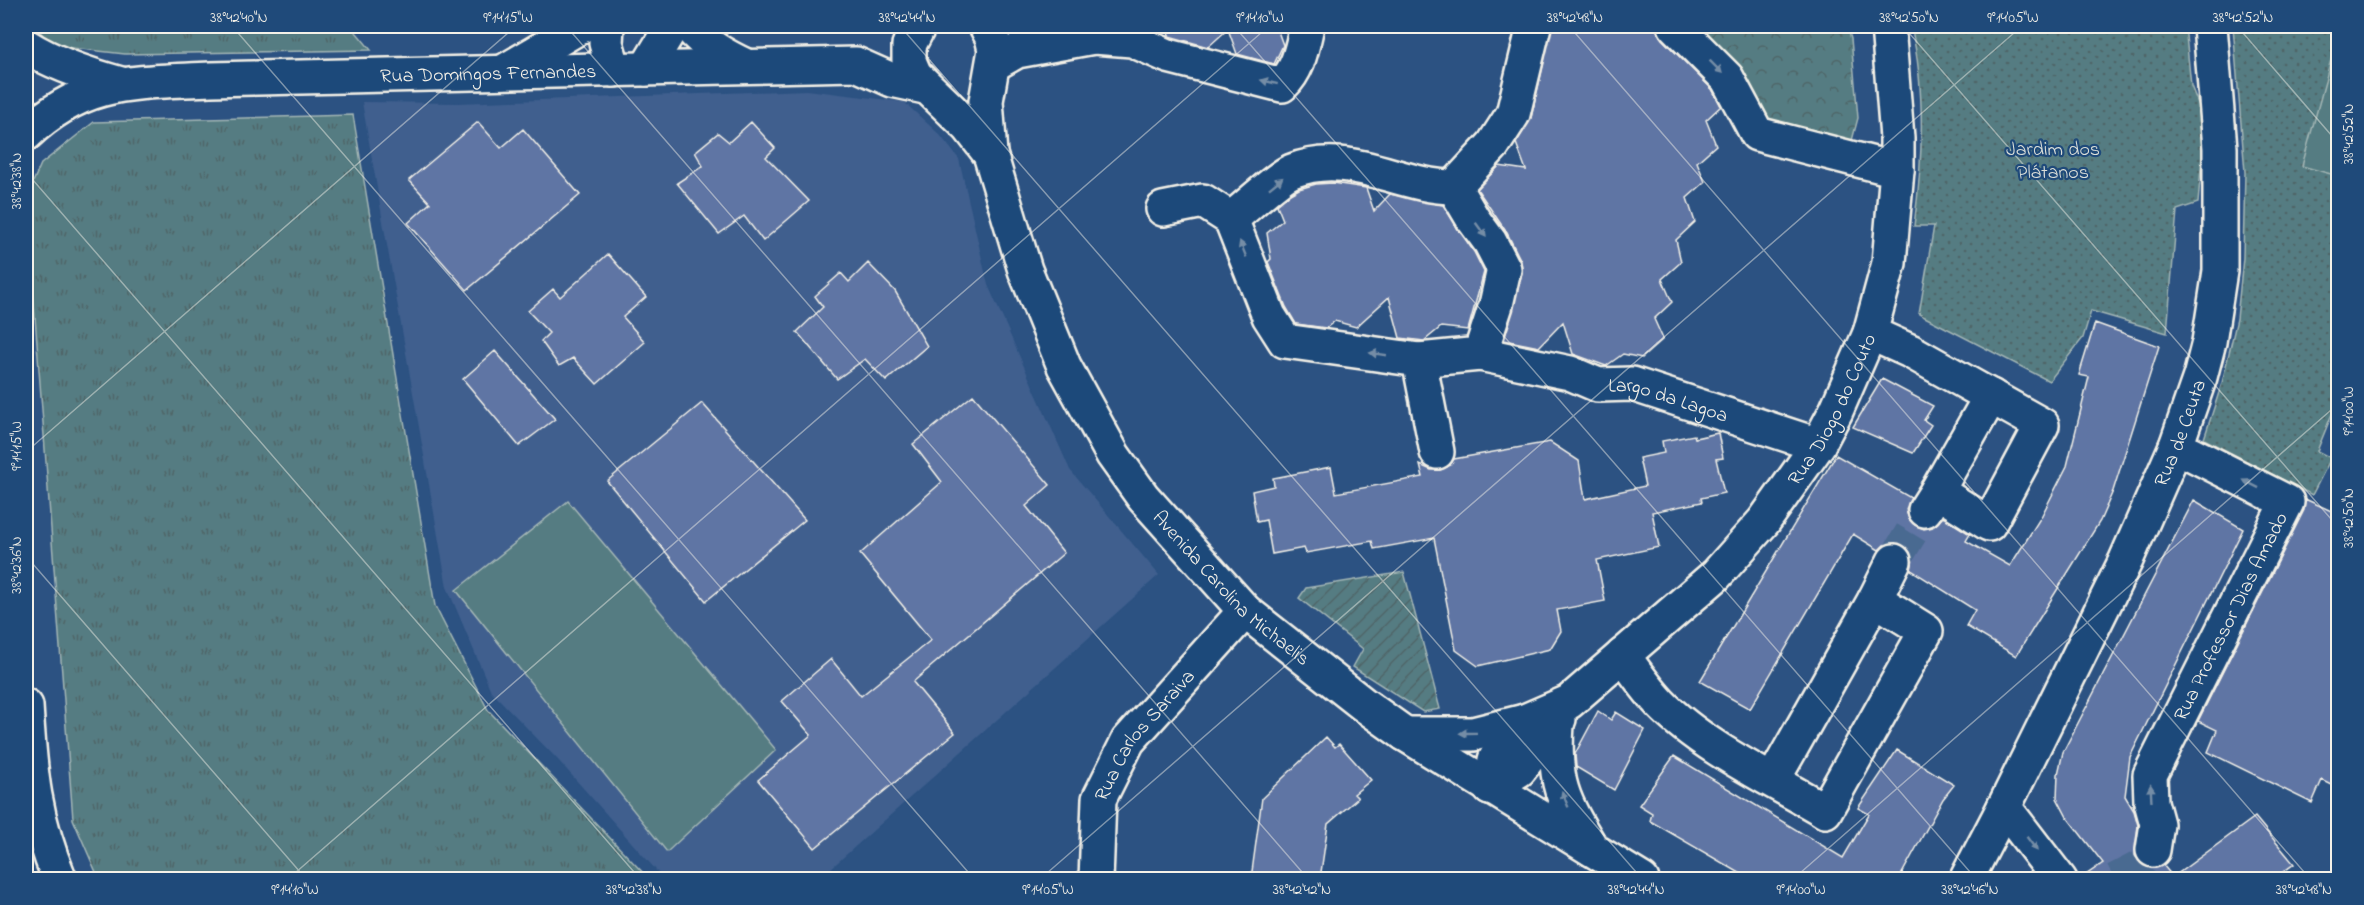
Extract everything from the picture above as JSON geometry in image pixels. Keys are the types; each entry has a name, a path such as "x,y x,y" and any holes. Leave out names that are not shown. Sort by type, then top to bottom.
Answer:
{"street":[{"path":"502,73 581,26"},
{"path":"607,26 606,43 630,70 672,26"},
{"path":"689,26 716,52 746,66"},
{"name":"Avenida Carolina Michaelis","path":"986,26 995,50 986,101 990,154 1025,270 1064,366 1105,440 1143,497 1245,610 1363,704 1405,734 1490,788 1642,879"},
{"path":"929,90 945,96 964,95 981,86 992,70 1017,51 1098,31 1132,40 1167,56 1282,85 1290,78 1297,66 1307,26"},
{"path":"1163,209 1203,201 1231,219 1290,171 1324,163 1353,164 1438,187 1454,187 1493,145 1513,114 1534,26"},
{"path":"1675,26 1727,78 1757,134 1897,170"},
{"name":"Rua Diogo do Couto","path":"1490,788 1520,770 1563,713 1623,655 1716,575 1764,521 1818,445 1836,411 1870,333 1889,263 1897,170 1895,105 1888,26"},
{"name":"Rua de Ceuta","path":"1966,879 2126,560 2176,446 2200,377 2209,342 2220,271 2220,148 2210,26"},
{"name":"Rua Domingos Fernandes","path":"856,64 889,47 917,28"},
{"name":"Avenida Carolina Michaelis","path":"917,28 909,45 909,61 915,75 969,127 990,154"},
{"name":"Rua Domingos Fernandes","path":"26,45 42,56 41,64 121,84"},
{"name":"Rua Domingos Fernandes","path":"26,134 44,117 63,104 87,94 121,84 211,79 856,64 892,80 929,90"},
{"name":"Rua Domingos Fernandes","path":"26,99 45,104 63,104"},
{"path":"1454,187 1490,242 1504,269 1496,305 1480,354"},
{"name":"Largo da Lagoa","path":"1231,219 1269,316 1285,340 1419,360 1480,354 1570,373 1598,385 1632,384 1818,445"},
{"path":"1870,333 1910,351 1991,396 2042,425 1989,524 1931,501 1991,396"},
{"path":"1419,360 1437,452"},
{"name":"Rua Professor Dias Amado","path":"2153,850 2157,824 2151,802 2150,775 2287,502 2176,446"},
{"path":"1773,780 1894,561"},
{"path":"1623,655 1661,704 1683,723 1713,745 1826,811 1926,631 1875,598"},
{"name":"Rua Carlos Saraiva","path":"1096,879 1099,799 1128,741 1245,610"},
{"path":"26,706 33,828 60,879"},
{"path":"1563,713 1555,754 1558,783 1572,816 1593,851"},
{"name":"Rua Diogo do Couto","path":"1405,734 1473,734 1563,713"},
{"name":"Rua Diogo do Couto","path":"1490,788 1499,750 1507,738 1525,721"},
{"path":"2004,807 2060,879"}],"shaded area":[{"path":"807,90 904,102 940,135 959,159 988,285 1070,470 1159,575 819,879 664,879 559,761 491,691 447,587 362,102 458,103"}],"green space":[{"path":"35,26 351,26 371,50 125,54 63,47 44,36"},
{"path":"1689,26 1847,26 1851,39 1858,118 1850,148 1771,128"},
{"name":"Jardim dos Plátanos","path":"1911,26 2185,26 2191,86 2205,121 2198,203 2177,210 2167,333 2091,311 2083,338 2049,381 1919,314 1934,226 1914,226 1922,125 1919,75"},
{"path":"2233,26 2338,26 2338,399 2317,451 2331,458 2312,495 2204,439 2222,383 2237,319 2243,258 2245,172"},
{"path":"2338,34 2338,176 2302,166"},
{"path":"353,115 435,606 488,710 649,879 99,879 73,819 26,198 41,164 94,122"},
{"path":"568,501 776,750 667,852 456,590"},
{"path":"1404,572 1440,709 1423,712 1353,667 1363,649 1299,598 1306,588"}],"building":[{"path":"1167,26 1276,26 1283,45 1274,64 1237,54 1228,29 1208,47 1169,36"},
{"path":"1552,26 1657,26 1662,39 1712,89 1721,106 1706,120 1716,145 1697,162 1705,182 1687,198 1695,222 1676,240 1681,262 1662,279 1672,302 1654,319 1663,339 1642,358 1623,354 1606,366 1573,354 1563,322 1539,347 1504,340 1522,273 1521,261 1507,233 1477,189 1499,166 1526,170 1516,143 1531,118"},
{"path":"478,122 501,148 523,129 580,195 467,290 408,223 430,203 409,180"},
{"path":"751,122 775,148 766,157 809,201 763,241 744,216 719,234 677,183 703,166 695,152 718,133 729,142"},
{"path":"1333,183 1366,188 1374,211 1390,194 1443,205 1474,252 1484,272 1468,330 1441,327 1424,341 1400,338 1389,297 1356,327 1335,321 1326,328 1296,324 1286,307 1268,262 1271,259 1267,233 1283,220 1277,205 1290,194 1316,184"},
{"path":"608,254 646,297 623,317 645,342 597,384 573,358 559,366 541,341 549,333 528,311 553,289 560,297"},
{"path":"868,263 895,291 927,346 886,381 865,359 837,379 797,332 823,307 815,296 841,273 849,282"},
{"path":"2095,323 2159,346 2113,491 2100,521 2016,656 1966,626 1975,610 1911,570 1913,559 1910,551 1903,545 1892,542 1879,550 1853,534 1750,709 1700,681 1836,455 1911,498 1906,510 1909,519 1915,525 1924,529 1933,527 1943,517 1970,534 1966,541 2010,566 2041,517 2067,466 2089,377 2079,375"},
{"path":"495,351 555,419 519,446 463,379"},
{"path":"1882,379 1933,406 1924,420 1931,425 1913,453 1853,427"},
{"path":"973,395 1050,485 1026,506 1064,553 913,682 955,733 815,848 758,780 811,735 782,701 831,659 861,696 931,640 860,554 942,482 913,444"},
{"path":"702,403 805,520 706,601 607,481"},
{"path":"1718,433 1723,458 1716,459 1724,493 1701,498 1702,502 1652,512 1659,547 1597,560 1605,601 1557,610 1561,631 1550,649 1478,666 1456,650 1434,538 1374,549 1372,541 1306,553 1304,548 1272,554 1266,520 1257,522 1252,491 1274,486 1273,478 1331,467 1336,493 1423,477 1420,465 1431,470 1440,470 1449,466 1454,459 1550,442 1579,461 1585,499 1645,486 1639,458 1664,453 1662,441"},
{"path":"2305,499 2338,514 2338,788 2322,780 2312,803 2208,752 2217,730 2198,721 2304,510"},
{"path":"2194,500 2243,529 2130,757 2125,796 2134,811 2138,825 2135,856 2141,864 2150,868 2163,865 2173,877 2255,817 2294,864 2273,879 2080,879 2103,863 2067,817 2057,798 2058,774 2063,752"},
{"path":"1598,711 1611,720 1616,712 1645,730 1614,790 1576,767 1575,754"},
{"path":"1326,737 1335,747 1339,744 1371,780 1354,794 1358,798 1328,824 1320,879 1251,879 1262,798"},
{"path":"1897,750 1954,785 1943,799 1899,879 1750,879 1650,821 1652,813 1639,805 1674,756 1843,858 1869,814 1858,808"}],"tunnel":[{"path":"1894,561 1925,510"},
{"path":"2115,880 2140,867 2153,850"}]}
